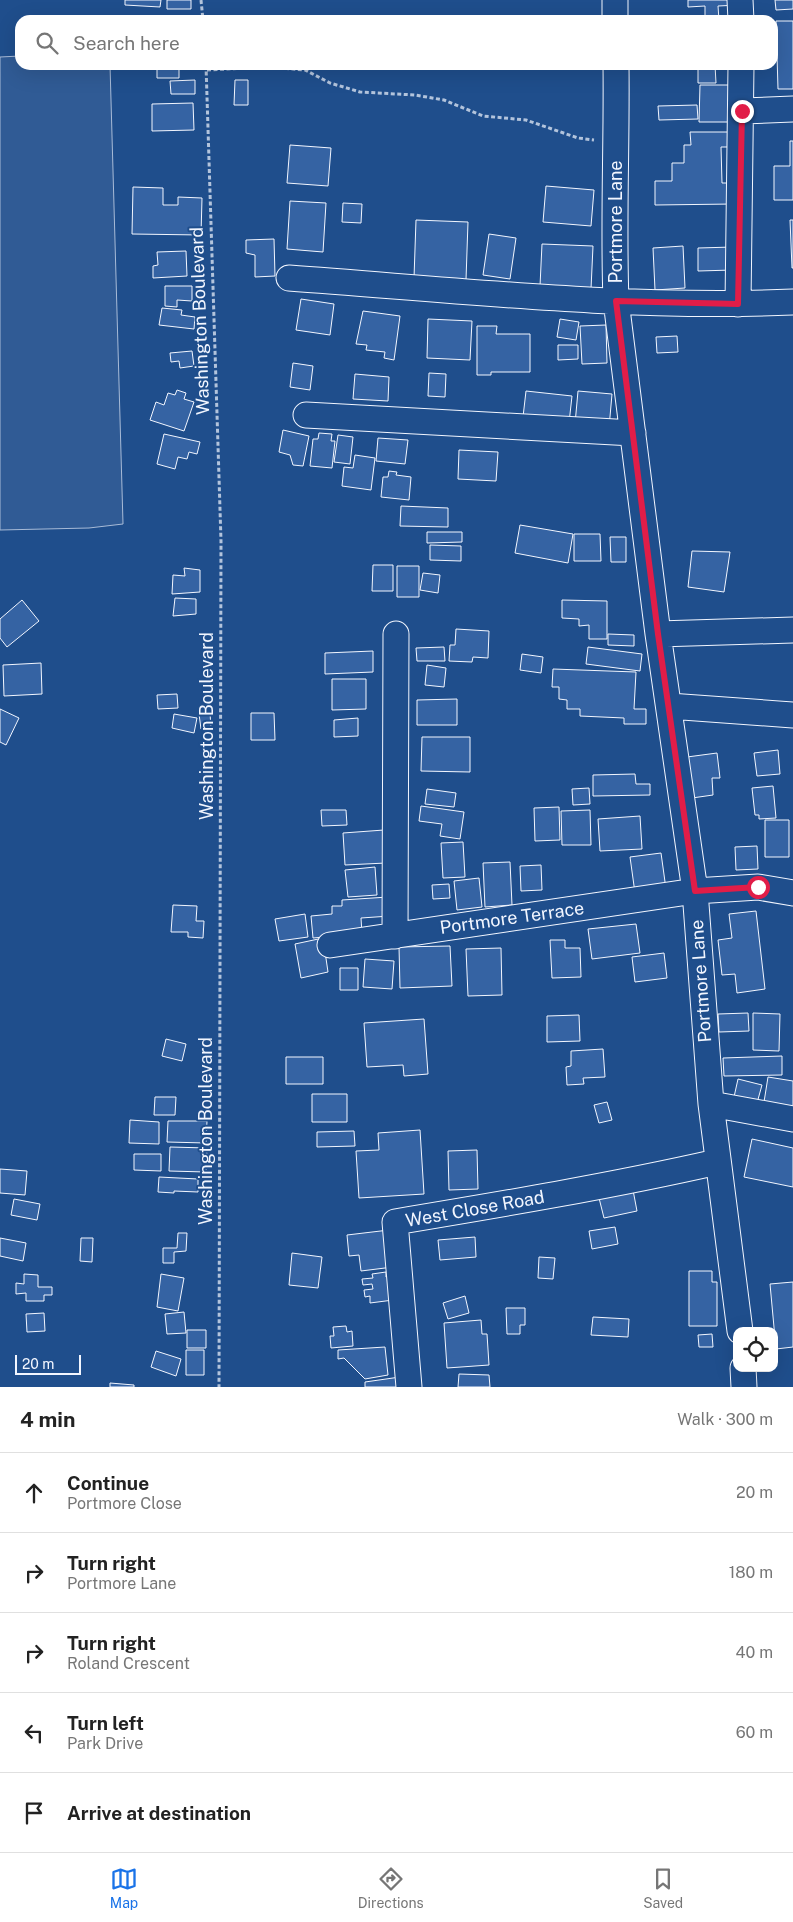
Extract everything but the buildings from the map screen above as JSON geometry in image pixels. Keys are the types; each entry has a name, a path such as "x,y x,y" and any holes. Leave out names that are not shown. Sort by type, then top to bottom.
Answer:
{"street":[{"path":"615,0 615,15"},
{"path":"740,0 741,15"},
{"name":"Portmore Lane","path":"616,70 614,252 616,301 658,634 695,891 711,1104 739,1327"},
{"path":"738,304 741,70"},
{"path":"742,111 793,109"},
{"path":"288,278 616,301 738,304 793,302"},
{"path":"306,415 633,433"},
{"path":"658,634 793,630"},
{"path":"395,936 396,634"},
{"path":"668,706 793,715"},
{"name":"Portmore Terrace","path":"330,946 695,891 758,887 793,893"},
{"path":"711,1104 793,1119"},
{"name":"West Close Road","path":"409,1387 395,1222 547,1197 717,1162"},
{"path":"743,1372 744,1387"}],"path":[{"path":"201,0 202,15"},
{"name":"Washington Boulevard","path":"207,70 221,540 219,1387"},
{"path":"304,70 330,83 360,92 415,95 444,100 483,116 526,120 578,138 616,143"}],"shaded area":[{"path":"15,56 15,70 110,70 123,524 89,528 0,530 0,57"}],"route":[{"path":"742,111 738,304 616,301 658,634 695,891 758,887"}]}
